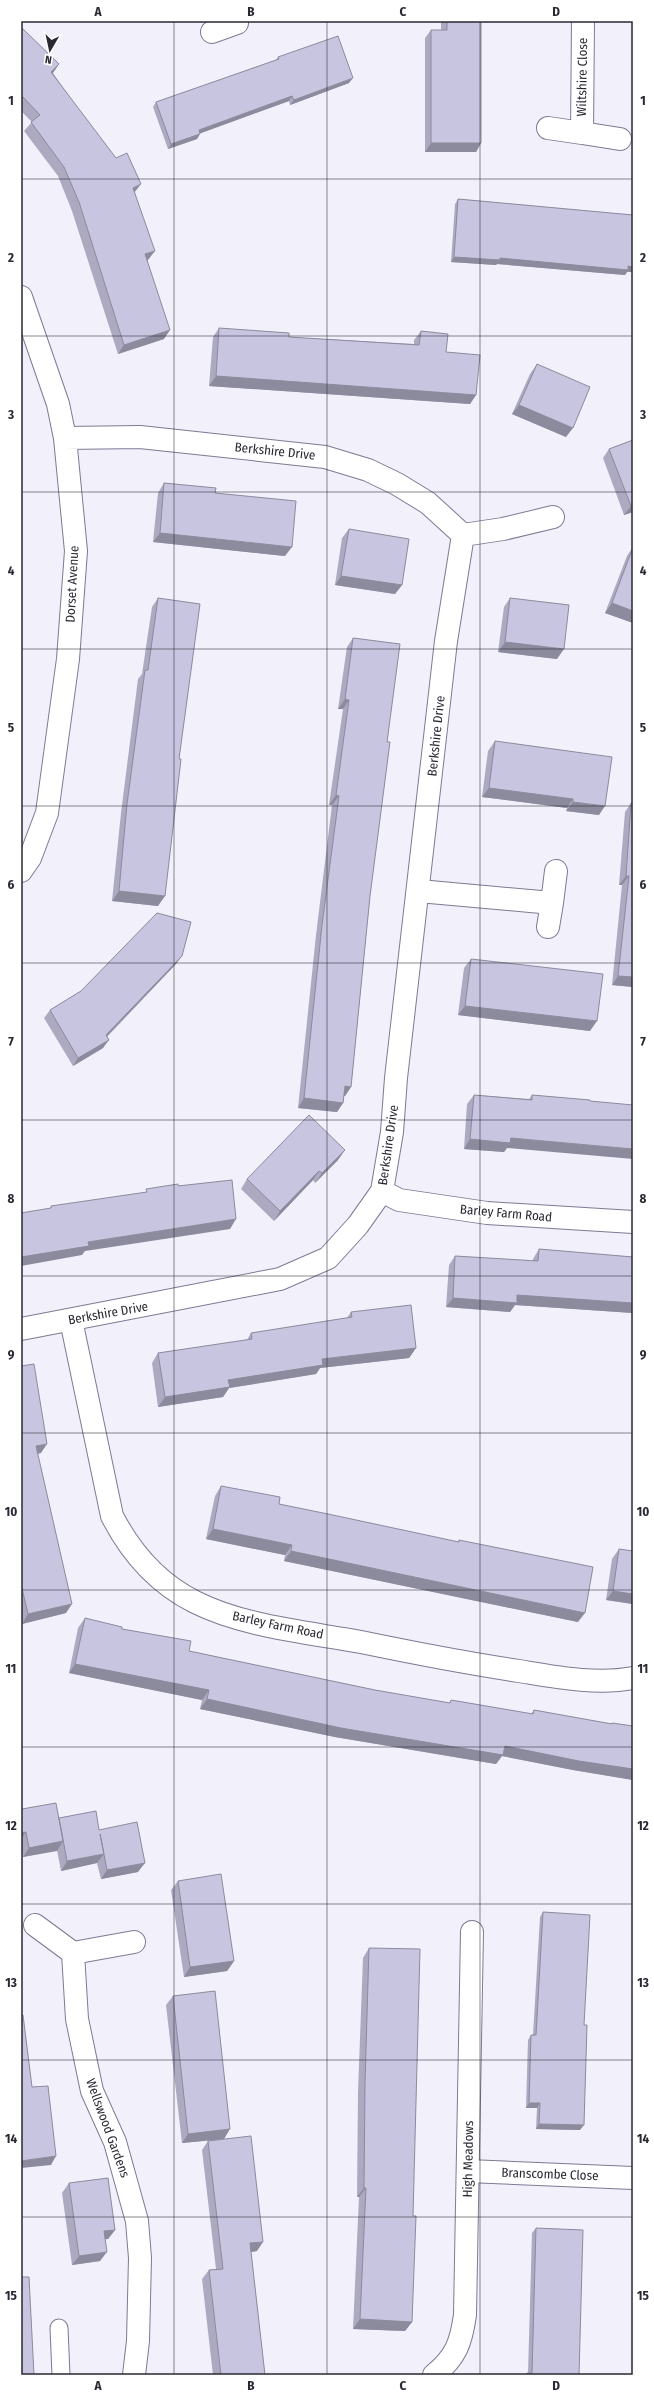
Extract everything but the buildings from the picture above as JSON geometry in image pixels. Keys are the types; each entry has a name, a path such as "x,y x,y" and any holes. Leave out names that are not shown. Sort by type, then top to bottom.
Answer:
{"street":[{"name":"Wiltshire Close","path":"582,133 583,21"},
{"path":"212,32 239,22"},
{"name":"Wiltshire Close","path":"548,128 620,139"},
{"name":"Dorset Avenue","path":"21,296 58,404 65,438 76,551 68,659 46,813 40,835 30,858 21,871"},
{"name":"Berkshire Drive","path":"21,1329 280,1279 328,1258 358,1225 382,1191 392,1132 396,1078 419,891 446,641 463,535 428,503 397,484 368,470 325,457 140,437 65,438"},
{"path":"463,535 503,529 553,517"},
{"path":"548,927 556,871"},
{"path":"419,891 552,903"},
{"name":"Barley Farm Road","path":"382,1191 399,1200 487,1213 633,1222"},
{"name":"Barley Farm Road","path":"71,1320 112,1516 125,1542 144,1563 178,1591 195,1602 241,1619 466,1663 563,1678 620,1680 633,1678"},
{"path":"35,1925 73,1953 134,1942"},
{"name":"High Meadows","path":"434,2375 448,2364 461,2340 465,2315 472,1932"},
{"name":"Wellswood Gardens","path":"73,1953 77,2019 92,2091 115,2142 137,2221 140,2258 138,2334 134,2375"},
{"name":"Branscombe Close","path":"468,2171 633,2178"}],"lane":[{"path":"59,2328 61,2375"}]}
